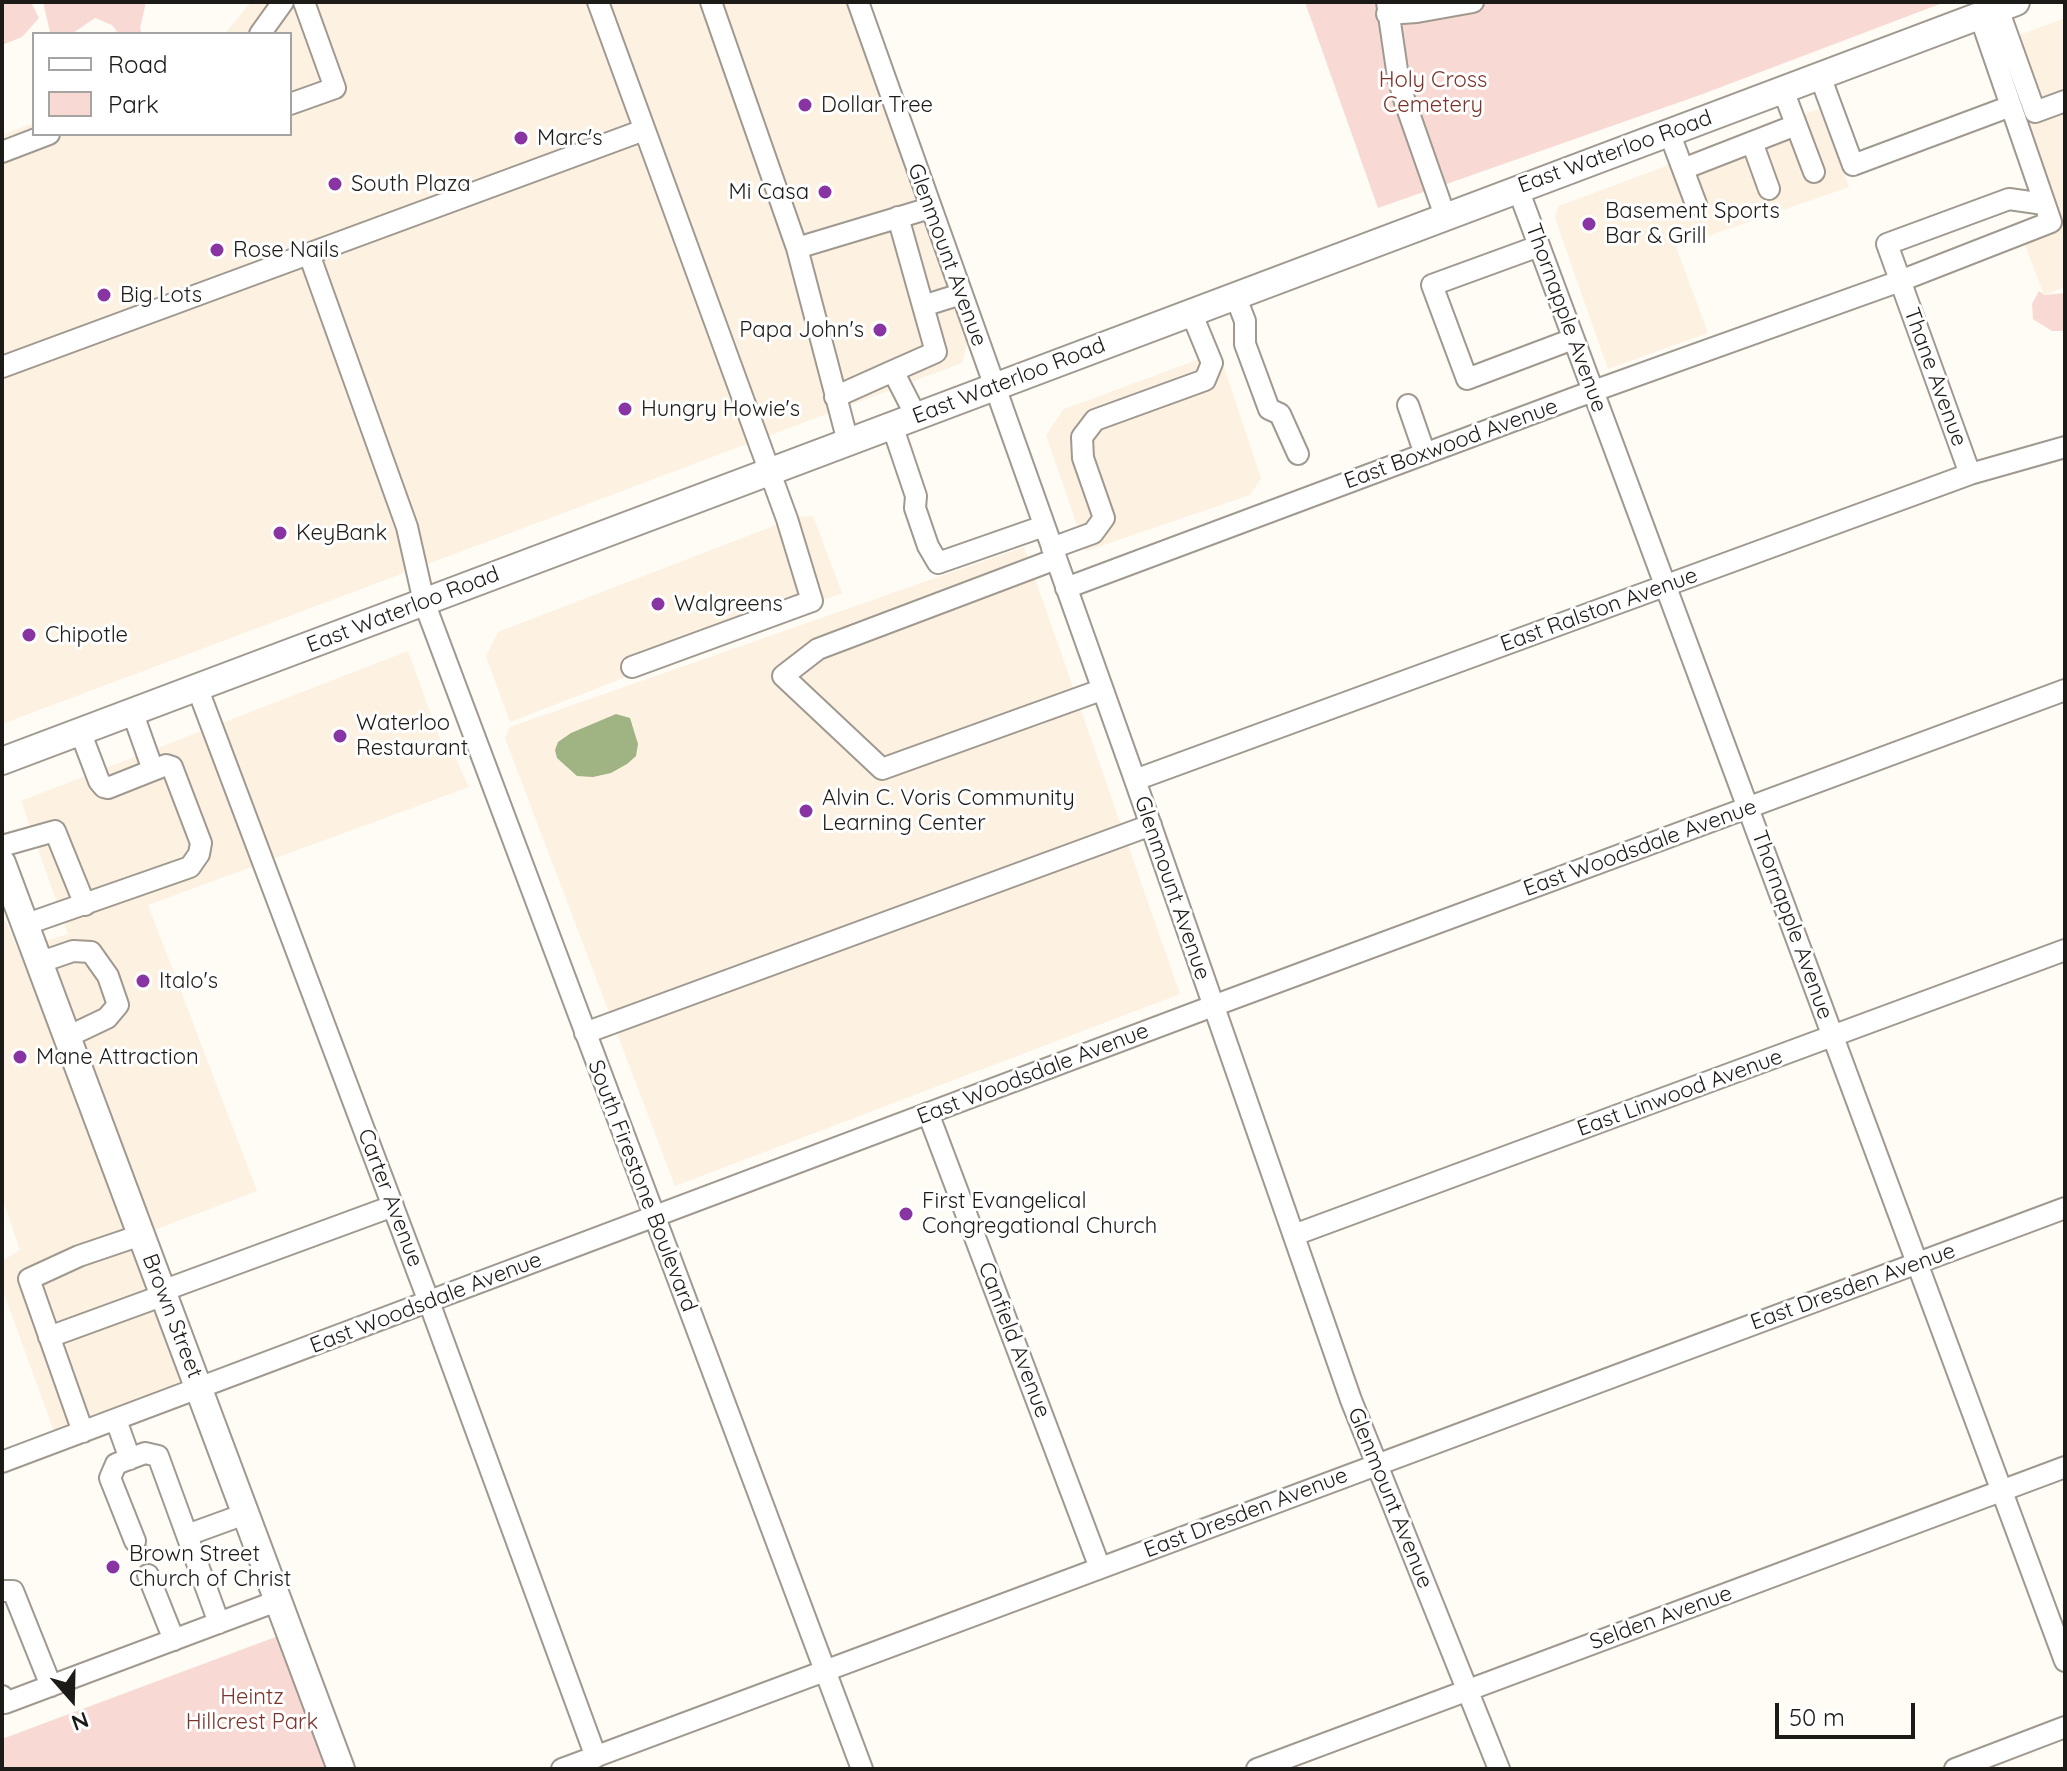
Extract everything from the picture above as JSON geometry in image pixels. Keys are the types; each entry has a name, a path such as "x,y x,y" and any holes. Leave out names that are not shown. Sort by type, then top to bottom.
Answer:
{"main road":[{"name":"East Waterloo Road","path":"2,761 1998,9"},
{"name":"Brown Street","path":"2,863 15,915 67,1037 341,1769"}],"street":[{"path":"261,32 283,2"},
{"path":"292,103 335,88 304,2"},
{"path":"598,2 787,519 812,601 632,667"},
{"path":"711,2 797,248 848,442"},
{"name":"Glenmount Avenue","path":"858,2 1151,825 1351,1400 1499,1769"},
{"path":"1445,216 1405,102 1387,8 1417,12 1473,2"},
{"path":"1998,9 2035,112 2065,101"},
{"path":"1998,9 2011,106 2044,204"},
{"path":"1820,76 1853,165 2011,106"},
{"path":"1783,90 1814,172"},
{"path":"1683,169 1796,125"},
{"path":"2,367 644,130"},
{"path":"1669,132 1696,204"},
{"path":"2,152 44,136"},
{"path":"1752,142 1769,189"},
{"name":"Thornapple Avenue","path":"1518,189 2065,1661"},
{"name":"Thane Avenue","path":"1970,474 1887,244 2009,199 2044,204"},
{"name":"East Boxwood Avenue","path":"1066,588 1900,281 2051,222 2044,204"},
{"path":"797,248 930,208"},
{"path":"835,397 936,352 898,217"},
{"path":"1539,246 1432,285 1467,379 1573,339"},
{"name":"South Firestone Boulevard","path":"309,254 407,527 424,602 862,1769"},
{"path":"923,306 961,294"},
{"path":"1235,295 1245,321 1245,344 1269,409 1280,414 1298,454"},
{"path":"1101,690 882,769 783,676 818,649 1054,553 1093,533 1104,518 1083,458 1082,437 1095,420 1205,380 1212,363 1191,312"},
{"path":"893,371 904,421 916,496 915,508 928,546 938,563 1044,526"},
{"path":"1408,405 1425,454"},
{"name":"East Ralston Avenue","path":"1135,780 1970,474 2060,454"},
{"name":"Carter Avenue","path":"197,687 429,1302 596,1757"},
{"name":"East Woodsdale Avenue","path":"2,1462 1213,1006 2065,690"},
{"path":"132,711 153,770"},
{"path":"15,915 85,905 190,867 199,854 201,843 172,767 166,765 104,787 80,731"},
{"path":"585,1033 1151,825"},
{"path":"2,846 55,831 85,905"},
{"name":"East Linwood Avenue","path":"1294,1235 2065,950"},
{"path":"38,963 73,951 91,952 108,976 118,1005 107,1018 67,1037"},
{"name":"Canfield Avenue","path":"928,1113 1100,1568"},
{"path":"49,1337 393,1206"},
{"name":"East Dresden Avenue","path":"562,1769 2065,1208"},
{"path":"83,1432 29,1279 79,1256 141,1235"},
{"path":"116,1420 130,1459"},
{"path":"135,1541 110,1478 116,1464 145,1453 158,1456 219,1623"},
{"name":"Selden Avenue","path":"1257,1769 2065,1467"},
{"path":"187,1535 245,1514"},
{"path":"148,1575 174,1640"},
{"path":"2,1591 13,1591 51,1686"},
{"path":"2,1696 5,1703 277,1601"},
{"path":"1955,1769 2065,1727"}],"shaded area":[{"path":"251,2 847,2 958,310 967,344 962,363 2,724 2,135 32,124 32,136 292,136 292,32 227,32"},
{"path":"2065,18 2065,287 2044,295 2022,237 2059,223 1996,44"},
{"path":"1819,109 1849,187 1676,247 1708,333 1608,369 1555,218 1559,206"},
{"path":"1219,352 1261,478 1250,495 1086,551 1046,435 1064,409"},
{"path":"813,516 842,593 510,722 486,656 498,632 797,517"},
{"path":"1024,547 1180,994 675,1186 505,738 510,727"},
{"path":"408,651 441,742 453,753 469,787 148,905 257,1191 141,1235 31,945 68,934 21,801"},
{"path":"616,714 630,718 638,744 636,756 627,764 611,773 593,777 577,776 557,758 555,750 558,742 571,733"},
{"path":"2,913 47,1019 184,1379 155,1396 55,1434 2,1288 2,1261 20,1250 2,1198"}],"green space":[{"path":"2,2 31,2 39,18 22,37 2,45"},
{"path":"43,2 146,2 141,32 117,32 112,25 95,18 74,32 50,32"},
{"name":"Holy Cross Cemetery","path":"1305,2 1945,2 1700,95 1378,208"},
{"path":"2039,291 2044,295 2065,293 2065,331 2052,331 2033,319 2032,304"},
{"name":"Heintz Hillcrest Park","path":"289,1632 341,1769 2,1769 2,1739"}],"tunnel":[{"path":"135,1541 148,1575"}],"place":[{"name":"Dollar Tree","path":"805,105"},
{"name":"Marc's","path":"521,138"},
{"name":"South Plaza","path":"335,184"},
{"name":"Mi Casa","path":"825,192"},
{"name":"Basement Sports Bar & Grill","path":"1589,224"},
{"name":"Rose Nails","path":"217,250"},
{"name":"Big Lots","path":"104,295"},
{"name":"Papa John's","path":"880,330"},
{"name":"Hungry Howie's","path":"625,409"},
{"name":"KeyBank","path":"280,533"},
{"name":"Walgreens","path":"658,604"},
{"name":"Chipotle","path":"29,635"},
{"name":"Waterloo Restaurant","path":"340,736"},
{"name":"Alvin C. Voris Community Learning Center","path":"806,811"},
{"name":"Italo's","path":"143,981"},
{"name":"Mane Attraction","path":"20,1057"},
{"name":"First Evangelical Congregational Church","path":"906,1214"},
{"name":"Brown Street Church of Christ","path":"113,1567"}]}
